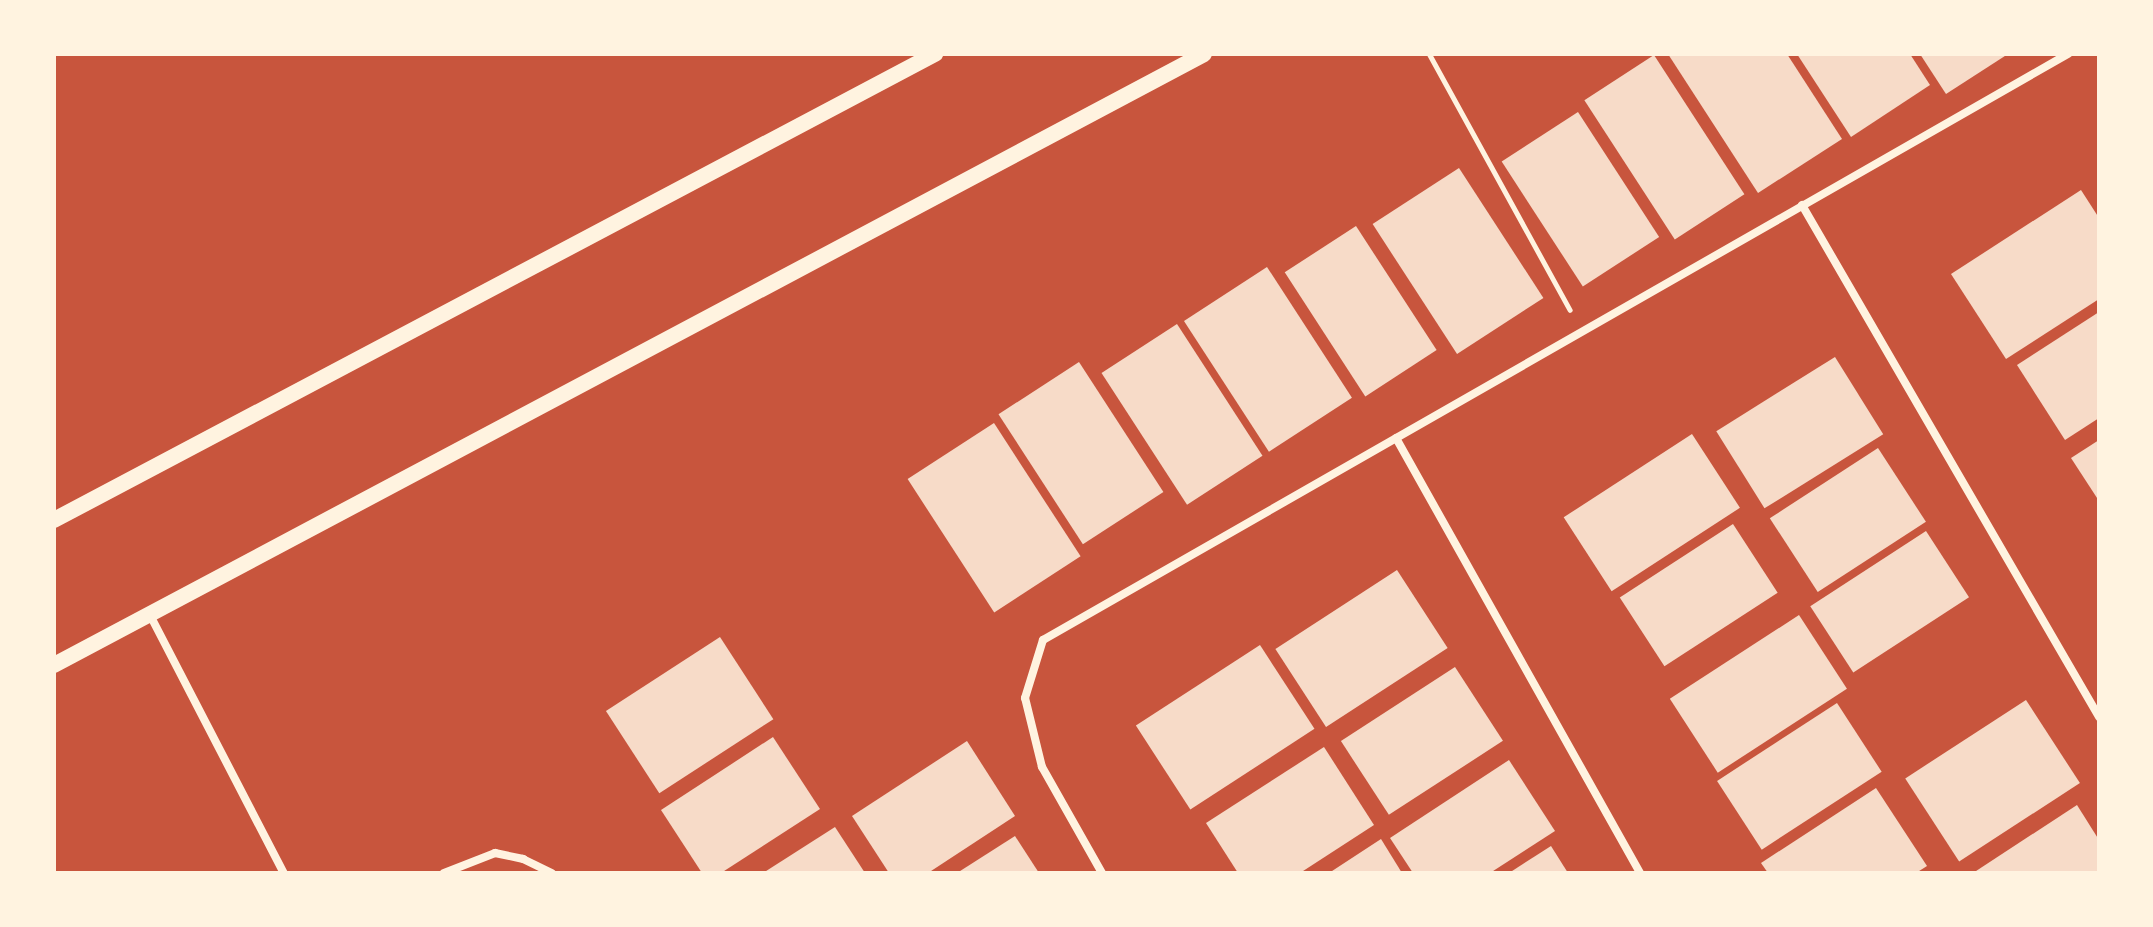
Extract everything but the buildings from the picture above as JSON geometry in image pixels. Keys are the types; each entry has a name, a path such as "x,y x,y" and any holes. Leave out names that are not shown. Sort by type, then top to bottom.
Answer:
{"main road":[{"path":"54,520 935,54"},
{"path":"54,665 1204,54"}],"street":[{"path":"1102,873 1042,767 1025,698 1043,640 2068,54"},
{"path":"1802,205 2099,717"},
{"path":"1396,438 1640,873"},
{"path":"150,615 284,873"},
{"path":"444,873 495,853 523,859 552,873"}],"path":[{"path":"1429,54 1582,331"}]}
